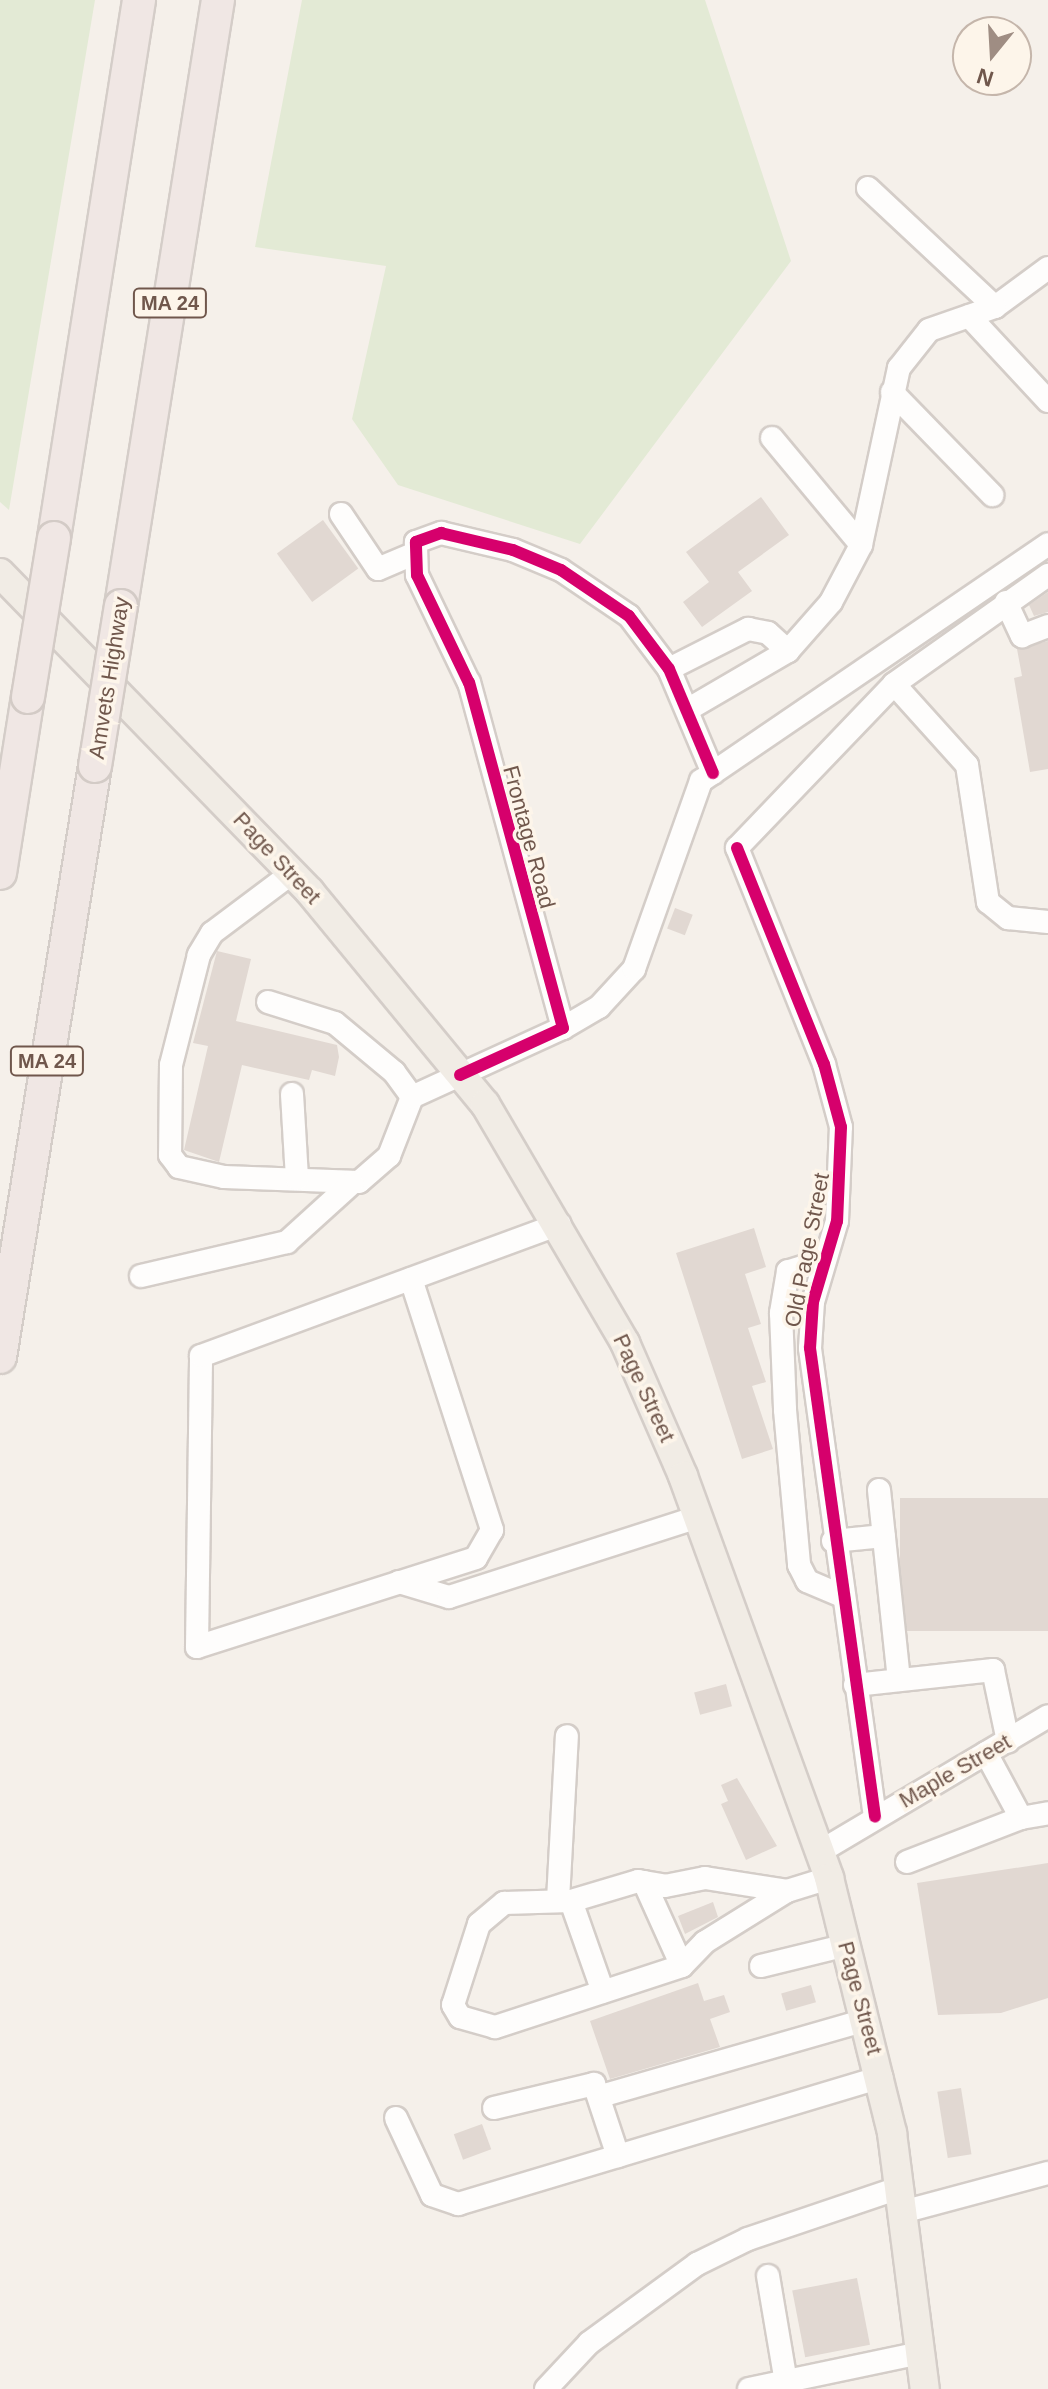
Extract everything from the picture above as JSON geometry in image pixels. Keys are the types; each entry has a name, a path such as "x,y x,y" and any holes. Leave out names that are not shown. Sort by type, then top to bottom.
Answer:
{"highway":[{"path":"0,873 139,0"},
{"name":"Amvets Highway","path":"0,1357 218,0"}],"main road":[{"name":"Page Street","path":"0,573 292,873 460,1075 560,1224 625,1343 698,1517 829,1878 881,2077 901,2200 925,2389"}],"street":[{"path":"868,188 995,307"},
{"path":"687,710 788,651 831,602 861,545 899,368 929,330 995,307 1048,268"},
{"path":"969,316 1048,401"},
{"path":"892,392 992,495"},
{"path":"772,438 861,545"},
{"path":"341,514 378,569 413,554 427,534 455,534 561,570 629,616 669,669 713,773"},
{"path":"141,1276 287,1242 352,1183 383,1166 412,1097 563,1028 599,1007 634,969 701,781 1048,544"},
{"name":"Frontage Road","path":"413,554 469,683 563,1028"},
{"path":"1048,575 894,684 967,765 988,902 1008,918 1048,922"},
{"path":"1006,602 1022,636 1048,626"},
{"path":"669,669 748,629 768,633 788,651"},
{"name":"Old Page Street","path":"875,1817 840,1595 810,1348 843,1172 841,1127 824,1064 737,848 894,684"},
{"path":"292,873 212,933 199,955 167,1095 174,1165 233,1178 352,1183"},
{"path":"268,1002 335,1023 394,1072 412,1097"},
{"path":"292,1094 297,1179"},
{"path":"411,1279 492,1530 476,1558 197,1647 201,1356 560,1224"},
{"path":"825,1260 788,1271 782,1296 794,1515 807,1581 840,1595"},
{"path":"879,1490 899,1679"},
{"path":"794,1515 829,1510"},
{"path":"399,1582 449,1597 698,1517"},
{"path":"833,1541 884,1536"},
{"path":"855,1685 993,1670 1008,1741"},
{"name":"Maple Street","path":"821,1851 1048,1716"},
{"path":"567,1736 564,1900 603,1992"},
{"path":"986,1753 1021,1818"},
{"path":"907,1862 1021,1818 1048,1813"},
{"path":"787,1891 705,1878 644,1882 564,1900 491,1910 463,1960 453,2005 460,2017 495,2027 682,1966 705,1942 787,1891 829,1878"},
{"path":"644,1882 682,1966"},
{"path":"761,1966 847,1945"},
{"path":"601,2096 866,2020"},
{"path":"396,2118 432,2195 444,2203 618,2156 881,2077"},
{"path":"494,2108 581,2082 594,2084 601,2096 618,2156"},
{"path":"546,2389 595,2337 697,2264 901,2200 1048,2173"},
{"path":"768,2276 785,2376"},
{"path":"749,2389 785,2376 920,2353"}],"green space":[{"path":"0,0 95,0 9,510 0,502"},
{"path":"302,0 705,0 791,261 580,544 398,485 352,419 386,266 255,247"}],"building":[{"path":"761,497 789,535 738,572 752,591 702,627 683,602 709,582 686,552"},
{"path":"323,520 358,569 312,602 277,554"},
{"path":"1048,592 1048,612 1034,616 1029,605"},
{"path":"1048,641 1048,769 1030,772 1014,678 1022,676 1017,649"},
{"path":"675,908 693,915 685,935 667,929"},
{"path":"217,951 251,959 236,1021 337,1045 339,1057 335,1076 312,1070 309,1080 242,1065 219,1162 184,1150 208,1046 193,1043"},
{"path":"754,1228 766,1267 745,1274 761,1324 748,1328 766,1382 752,1386 773,1449 742,1459 676,1253"},
{"path":"900,1498 1048,1498 1048,1631 900,1631"},
{"path":"726,1684 732,1706 700,1715 694,1693"},
{"path":"737,1778 777,1846 746,1860 721,1804 728,1801 721,1785"},
{"path":"1048,1863 1048,1998 1001,2013 938,2015 917,1883"},
{"path":"713,1902 718,1917 685,1934 678,1916"},
{"path":"698,1983 704,2001 724,1995 730,2012 710,2019 720,2047 610,2079 590,2021"},
{"path":"811,1985 816,2002 786,2011 781,1994"},
{"path":"961,2088 971,2154 948,2158 937,2092"},
{"path":"482,2124 491,2149 463,2160 454,2134"},
{"path":"857,2278 870,2345 805,2357 792,2291"}],"cycle path":[{"path":"460,1075 563,1028 469,683 417,575 416,542 441,533 513,550 561,570 629,616 669,669 713,773"},
{"path":"737,848 824,1064 841,1127 837,1221 813,1302 810,1348 875,1817"}]}
